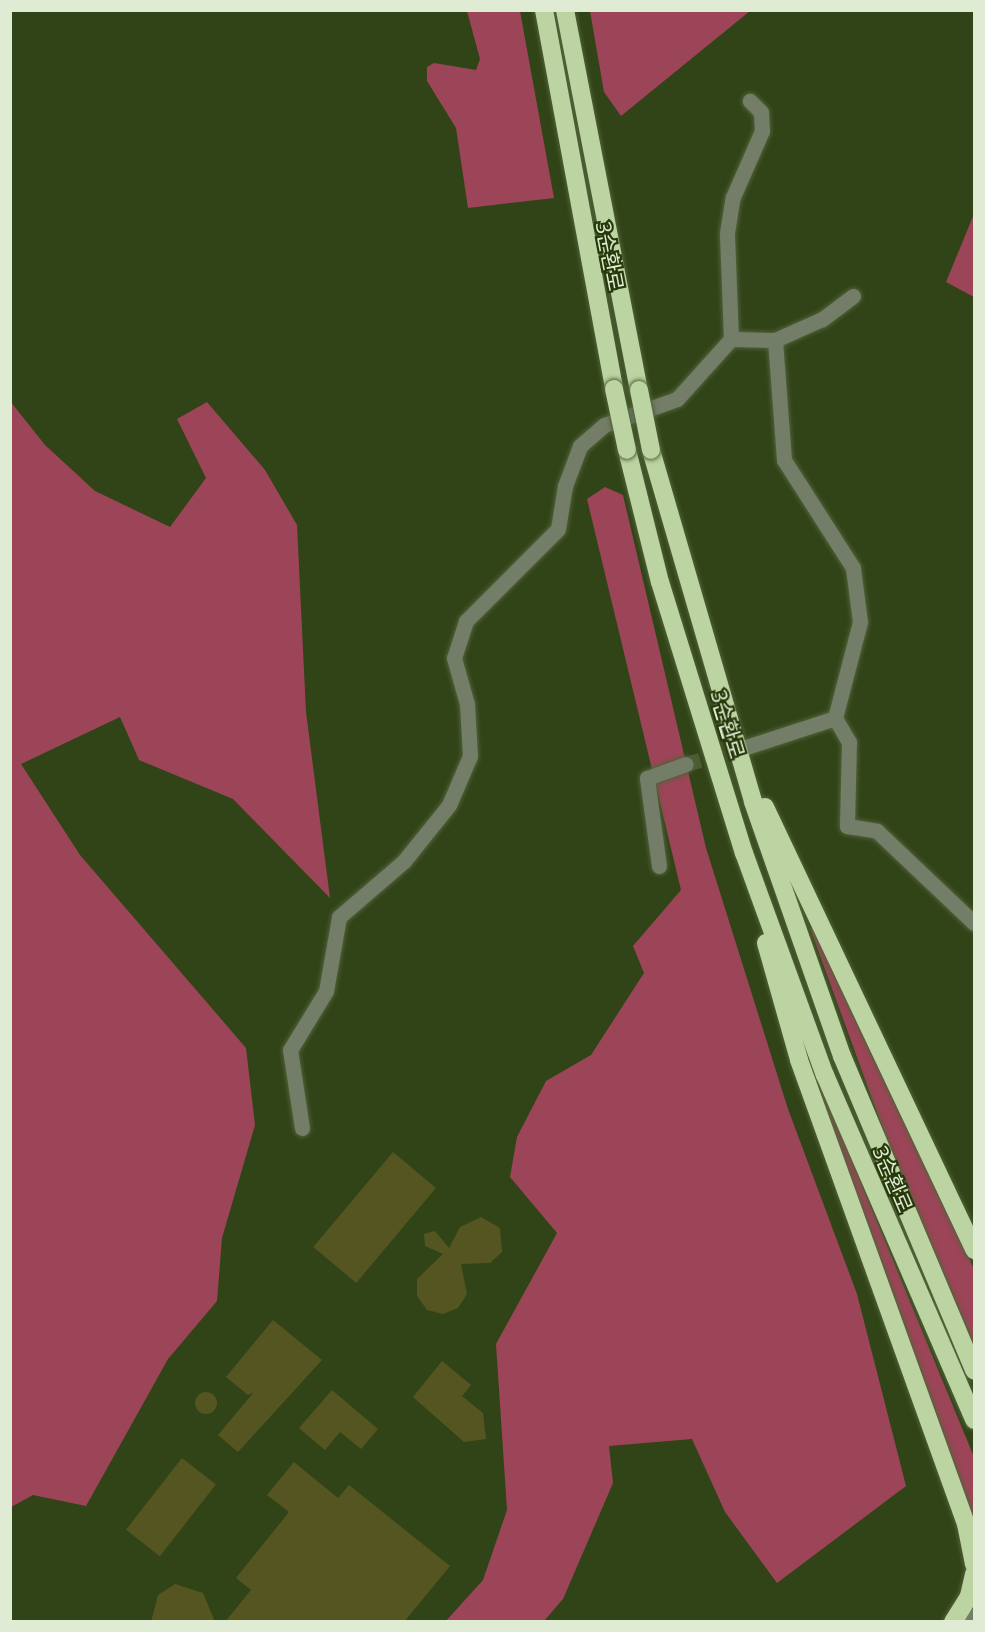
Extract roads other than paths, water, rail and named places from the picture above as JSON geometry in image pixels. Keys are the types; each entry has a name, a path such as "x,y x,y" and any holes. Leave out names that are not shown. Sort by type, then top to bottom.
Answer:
{"highway":[{"name":"3순환로","path":"544,10 627,450 681,649 744,853 825,1075 975,1420"},
{"name":"3순환로","path":"565,10 651,450 740,744 842,1056 975,1370"},
{"path":"681,649 799,1060 970,1532 975,1564"},
{"path":"740,744 975,1250"},
{"path":"954,1622 969,1596 975,1574"}],"street":[{"path":"302,1128 290,1050 326,991 339,917 411,852 449,805 470,756 467,704 454,658 466,621 558,529 565,486 580,446 604,425 677,399 731,339 727,233 733,197 762,131 761,112 750,101"},
{"path":"731,339 775,340 822,319 853,296"},
{"path":"775,340 784,460 853,568 860,622 835,718 849,742 847,826 877,831 975,923"},
{"path":"740,744 835,718"},
{"path":"659,866 647,778 686,764"},
{"path":"969,1622 975,1616"}],"tunnel":[{"path":"686,764 746,747"}]}
